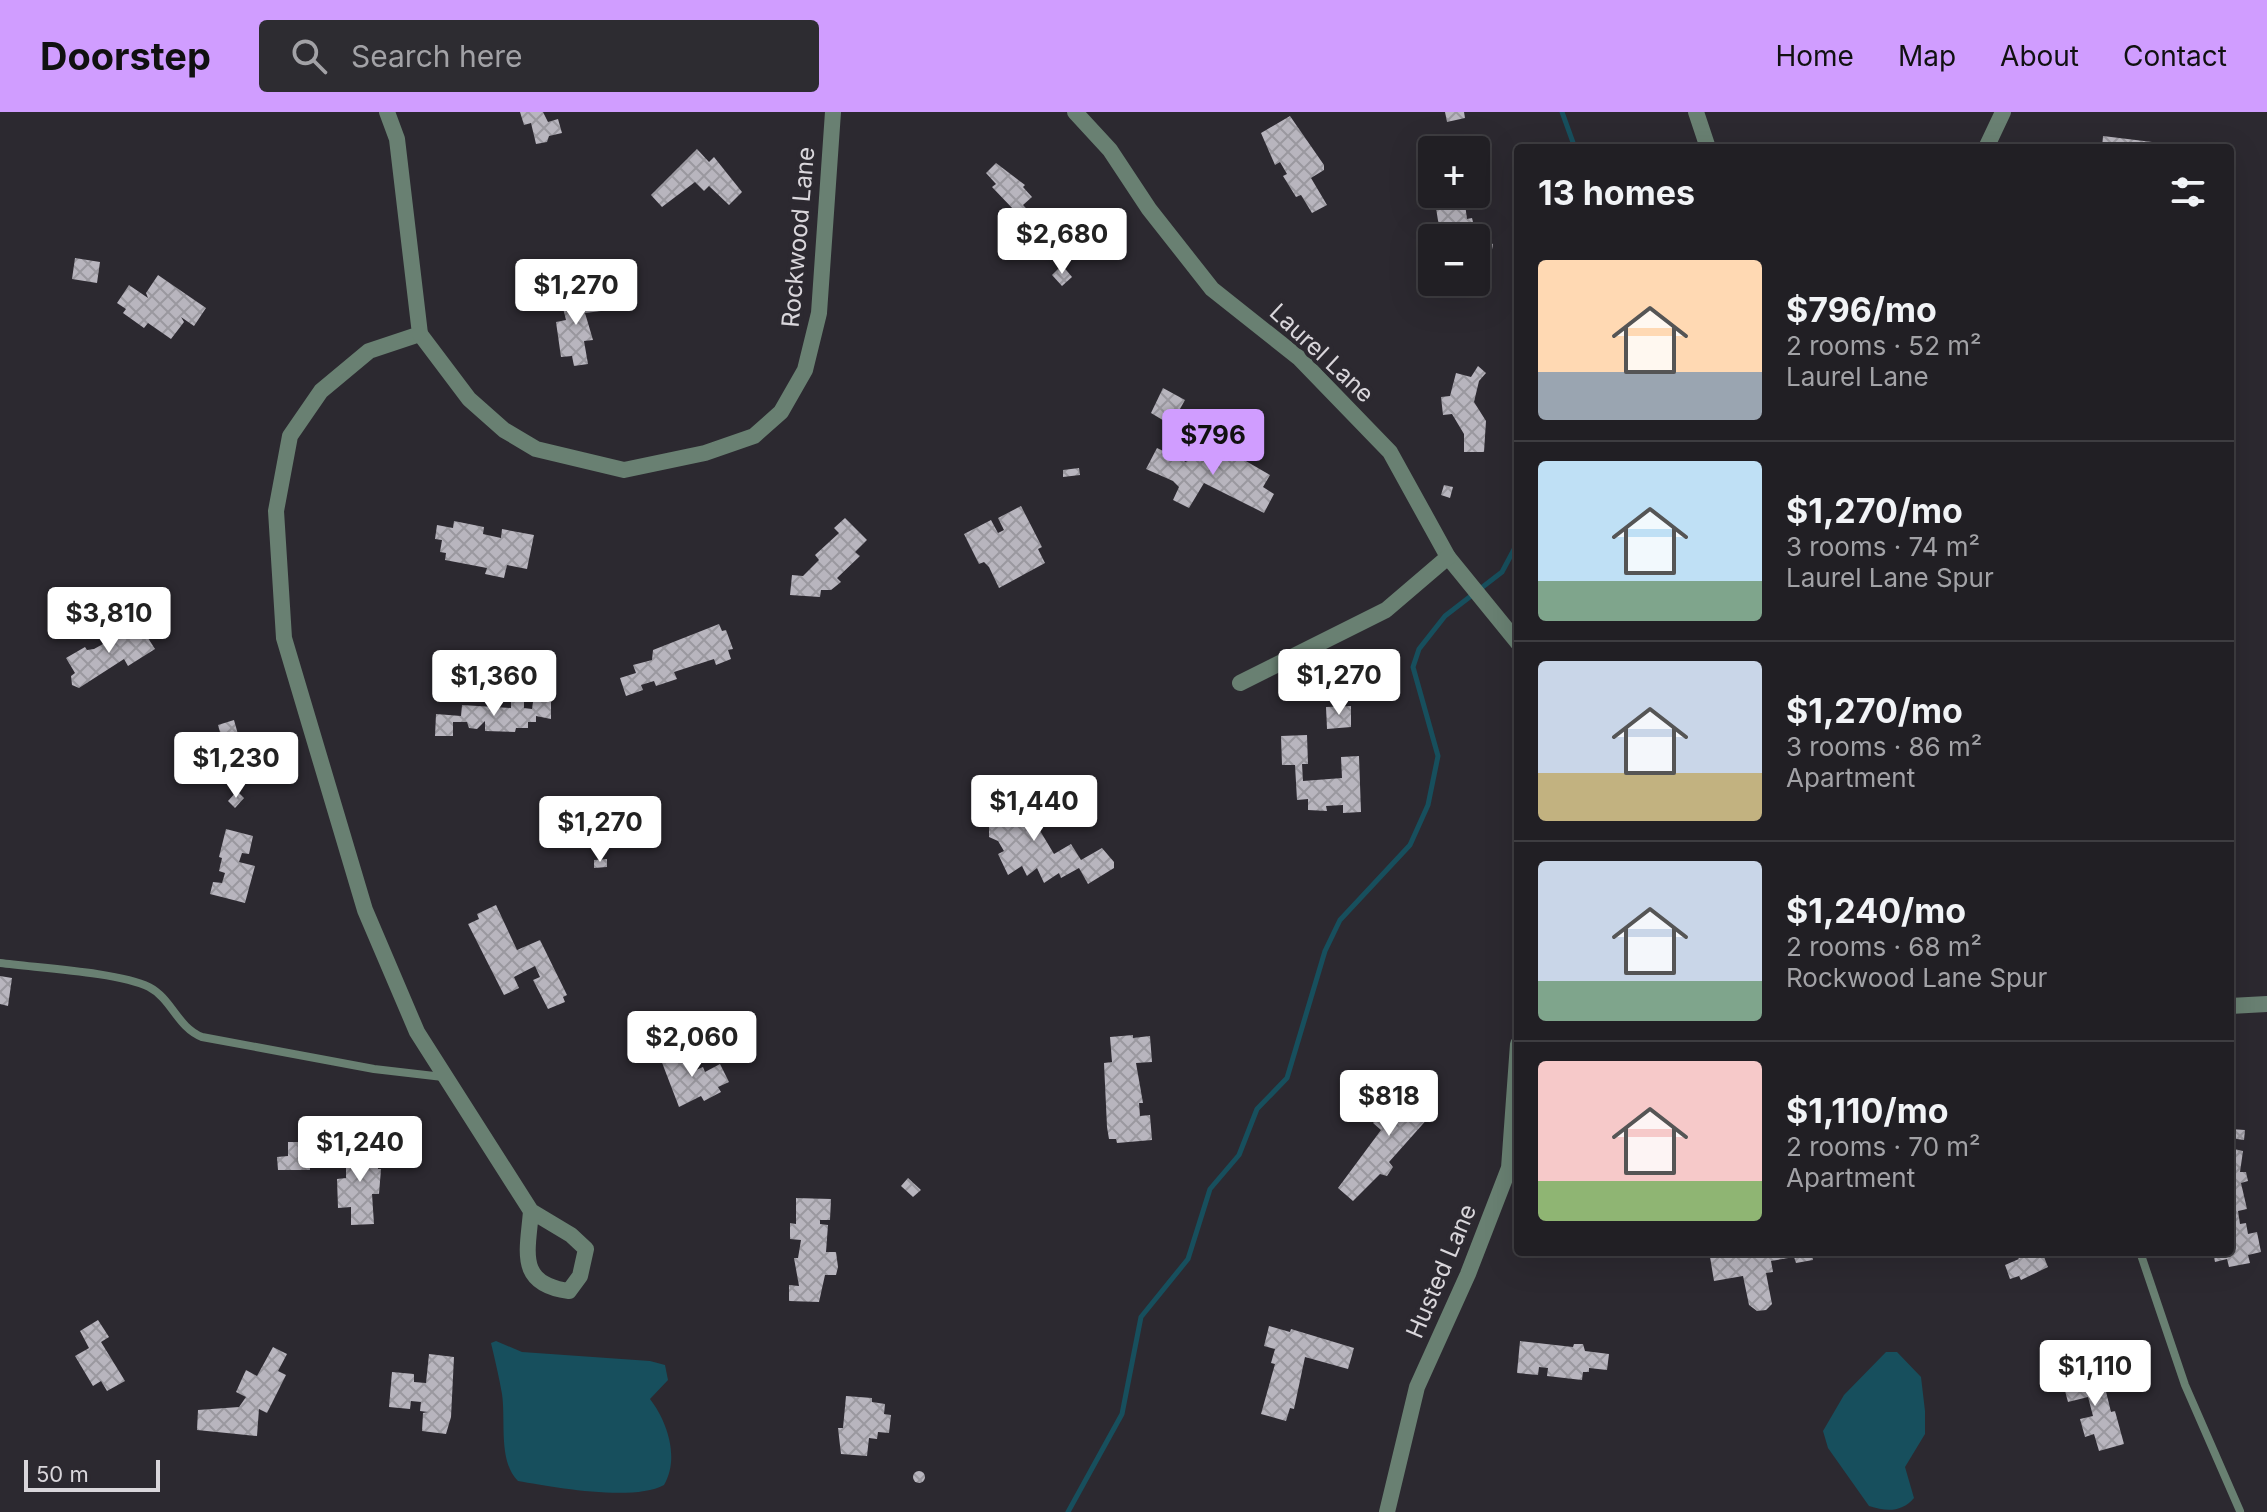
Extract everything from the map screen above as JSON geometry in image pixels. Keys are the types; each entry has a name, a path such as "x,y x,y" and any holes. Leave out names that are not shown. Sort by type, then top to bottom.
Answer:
{"street":[{"path":"387,112 397,139 420,334 369,351 321,391 290,436 276,511 284,638 332,790 365,910 417,1032 531,1211 571,1235 586,1249 580,1276 569,1291 543,1284 530,1272 526,1246 531,1211"},
{"name":"Rockwood Lane","path":"420,334 469,399 504,430 536,449 624,470 705,453 754,436 781,412 805,370 819,313 833,112"},
{"name":"Laurel Lane","path":"1075,112 1110,150 1149,209 1212,289 1299,358 1390,452 1448,557 1514,638"},
{"path":"1696,112 1707,144"},
{"path":"1988,144 2003,112"},
{"path":"1240,683 1386,610 1448,557"},
{"path":"2234,1006 2267,1004"},
{"name":"Husted Lane","path":"1387,1512 1417,1387 1513,1168 1514,1143"}],"lane":[{"path":"0,963 136,982 161,995 190,1032 202,1037 374,1069 448,1078"},
{"path":"2141,1256 2185,1385 2240,1511"}],"water":[{"path":"496,1341 522,1352 650,1361 665,1365 668,1380 650,1399 662,1418 671,1452 669,1474 664,1485 650,1490 613,1493 518,1481 505,1452 502,1394 491,1343"},
{"path":"1886,1352 1897,1352 1921,1377 1925,1411 1925,1434 1905,1467 1914,1498 1904,1506 1888,1510 1869,1506 1828,1448 1823,1431 1844,1395"}],"building":[{"path":"520,112 543,112 548,122 558,119 562,133 549,136 547,142 536,144 531,123 524,125"},
{"path":"1445,112 1464,112 1465,118 1447,122"},
{"path":"1290,116 1324,165 1324,170 1311,178 1327,205 1312,213 1301,195 1296,197 1283,176 1287,174 1280,162 1275,165 1261,133"},
{"path":"2103,136 2152,142 2152,144 2102,144"},
{"path":"697,149 709,162 714,157 742,192 729,205 709,186 704,191 695,182 662,207 651,195"},
{"path":"996,163 1025,185 1023,187 1032,197 1023,205 1049,233 1031,249 1007,224 1005,219 1014,210 992,187 996,184 986,173"},
{"path":"1436,208 1466,208 1467,219 1472,218 1474,224 1439,224"},
{"path":"75,258 100,262 97,283 72,279"},
{"path":"1062,265 1072,277 1062,286 1052,275"},
{"path":"158,275 206,308 194,326 181,317 184,322 171,339 148,323 144,328 123,313 126,309 117,303 129,285 148,298 146,293"},
{"path":"578,294 579,300 599,297 601,311 585,313 593,340 584,341 588,364 574,366 572,356 561,357 556,322 566,320 560,296"},
{"path":"1478,366 1486,373 1479,381 1474,402 1486,421 1484,452 1464,452 1464,434 1452,414 1443,415 1441,397 1450,396 1456,373 1471,377"},
{"path":"1163,388 1185,400 1171,425 1151,413"},
{"path":"1201,444 1224,457 1228,453 1239,457 1270,475 1263,487 1274,494 1264,513 1204,483 1189,508 1173,500 1179,487 1173,481 1146,469 1157,448 1186,462"},
{"path":"1079,468 1080,475 1063,477 1063,470"},
{"path":"1444,485 1453,487 1450,498 1441,495"},
{"path":"1021,506 1042,547 1038,549 1045,563 999,588 989,567 984,562 979,564 964,534 991,520 998,533 1004,530 998,518"},
{"path":"845,518 867,540 855,552 860,556 837,578 841,582 831,590 821,590 820,597 790,595 792,575 803,576 819,560 815,555 839,533 834,528"},
{"path":"454,521 484,527 483,534 501,538 502,529 534,535 527,569 507,565 504,578 485,574 487,568 445,560 446,553 440,552 442,540 435,539 437,525 453,528"},
{"path":"139,624 155,649 128,666 124,659 79,688 72,685 71,676 75,673 66,658 85,647 87,650 94,649"},
{"path":"719,624 722,631 726,630 733,649 728,650 731,659 716,665 714,659 674,672 677,679 656,686 654,681 641,685 643,690 626,696 620,678 636,673 633,665 652,660 653,650"},
{"path":"511,700 524,700 524,708 532,709 533,702 551,702 551,719 536,716 536,722 528,722 528,728 516,728 515,732 485,731 485,721 477,729 469,728 467,722 453,722 453,736 435,736 436,714 461,716 462,705 511,708"},
{"path":"1351,706 1351,727 1327,729 1326,707"},
{"path":"234,720 239,738 223,743 218,725"},
{"path":"1307,735 1308,764 1302,764 1303,781 1342,778 1341,757 1359,756 1361,812 1343,813 1343,805 1326,806 1327,811 1308,810 1308,799 1297,800 1295,765 1282,765 1281,736"},
{"path":"1010,785 1036,831 1039,829 1054,854 1071,844 1081,860 1102,848 1114,862 1114,868 1088,884 1079,868 1061,878 1059,873 1044,883 1037,868 1027,876 1022,866 1008,875 998,854 1004,851 998,841 989,837 989,827 975,807"},
{"path":"237,791 244,798 235,808 228,801"},
{"path":"226,829 253,836 249,854 242,853 239,862 255,866 245,903 210,894 213,882 222,883 225,873 219,871 222,858 219,857"},
{"path":"607,859 607,867 594,868 594,860"},
{"path":"496,905 517,950 540,940 567,995 563,997 565,1002 548,1009 533,980 540,977 535,966 514,977 519,988 504,995 468,924 479,919 477,914"},
{"path":"0,976 12,978 8,1006 0,1004"},
{"path":"1133,1035 1133,1038 1150,1036 1152,1062 1136,1063 1143,1103 1139,1103 1140,1116 1150,1115 1152,1140 1117,1143 1116,1139 1109,1139 1107,1127 1104,1063 1112,1062 1110,1037"},
{"path":"685,1048 696,1070 703,1067 705,1072 720,1064 729,1082 718,1087 721,1092 704,1101 701,1096 679,1107 661,1060"},
{"path":"1420,1083 1437,1098 1425,1112 1430,1116 1389,1162 1393,1167 1387,1176 1380,1174 1353,1201 1338,1188 1381,1130 1373,1123 1401,1086 1411,1095"},
{"path":"2234,1129 2245,1130 2244,1140 2234,1139"},
{"path":"368,1140 368,1154 377,1153 378,1169 381,1169 379,1194 372,1194 374,1224 351,1225 351,1207 338,1208 337,1179 346,1178 346,1167 351,1167 350,1141"},
{"path":"288,1142 300,1142 301,1157 310,1157 310,1170 278,1170 277,1157 288,1156"},
{"path":"2234,1149 2243,1151 2240,1172 2246,1172 2248,1181 2241,1183 2247,1209 2238,1211 2240,1224 2246,1223 2248,1234 2257,1232 2261,1252 2248,1255 2250,1263 2229,1267 2227,1259 2215,1262 2214,1256 2234,1256"},
{"path":"908,1178 921,1190 913,1197 901,1186"},
{"path":"796,1198 831,1199 830,1220 820,1220 820,1224 828,1225 826,1252 836,1252 838,1267 836,1275 825,1275 819,1302 789,1301 789,1285 799,1286 794,1258 798,1258 801,1240 790,1239 790,1223 796,1224"},
{"path":"1812,1256 1813,1260 1796,1263 1794,1257 1771,1261 1773,1272 1766,1273 1772,1304 1766,1310 1757,1311 1749,1305 1743,1276 1714,1281 1710,1257"},
{"path":"2016,1256 2044,1256 2048,1267 2021,1280 2019,1276 2010,1279 2005,1265 2019,1259"},
{"path":"98,1320 109,1337 101,1342 125,1381 107,1391 101,1381 93,1386 75,1356 89,1348 80,1331"},
{"path":"1269,1326 1290,1332 1291,1329 1354,1348 1348,1369 1305,1357 1294,1409 1290,1408 1286,1421 1261,1414 1275,1364 1271,1363 1275,1349 1264,1346"},
{"path":"1520,1341 1573,1347 1574,1344 1583,1344 1585,1351 1609,1354 1607,1370 1589,1368 1589,1372 1583,1372 1582,1380 1547,1376 1548,1368 1539,1367 1538,1375 1517,1373"},
{"path":"273,1347 287,1354 278,1371 286,1375 267,1413 259,1409 257,1436 197,1430 198,1410 239,1407 246,1397 236,1392 246,1370 257,1376"},
{"path":"429,1354 454,1357 451,1417 446,1434 422,1431 423,1413 428,1412 420,1411 421,1402 411,1401 410,1409 389,1407 392,1372 414,1374 414,1382 426,1383"},
{"path":"2100,1367 2111,1412 2115,1411 2124,1444 2099,1451 2094,1434 2085,1437 2080,1419 2093,1416 2088,1397 2068,1402 2062,1380"},
{"path":"846,1396 872,1398 872,1402 885,1404 884,1414 891,1415 889,1433 878,1432 877,1439 869,1438 867,1456 841,1454 838,1428 843,1428"},
{"path":"914,1472 924,1472 924,1482 914,1482"}],"waterway":[{"path":"1562,112 1574,144"},
{"path":"1068,1512 1122,1414 1141,1317 1188,1259 1210,1189 1239,1155 1257,1109 1287,1078 1325,951 1340,920 1410,845 1428,805 1438,756 1413,667 1419,649 1445,616 1502,572 1514,550"}]}
